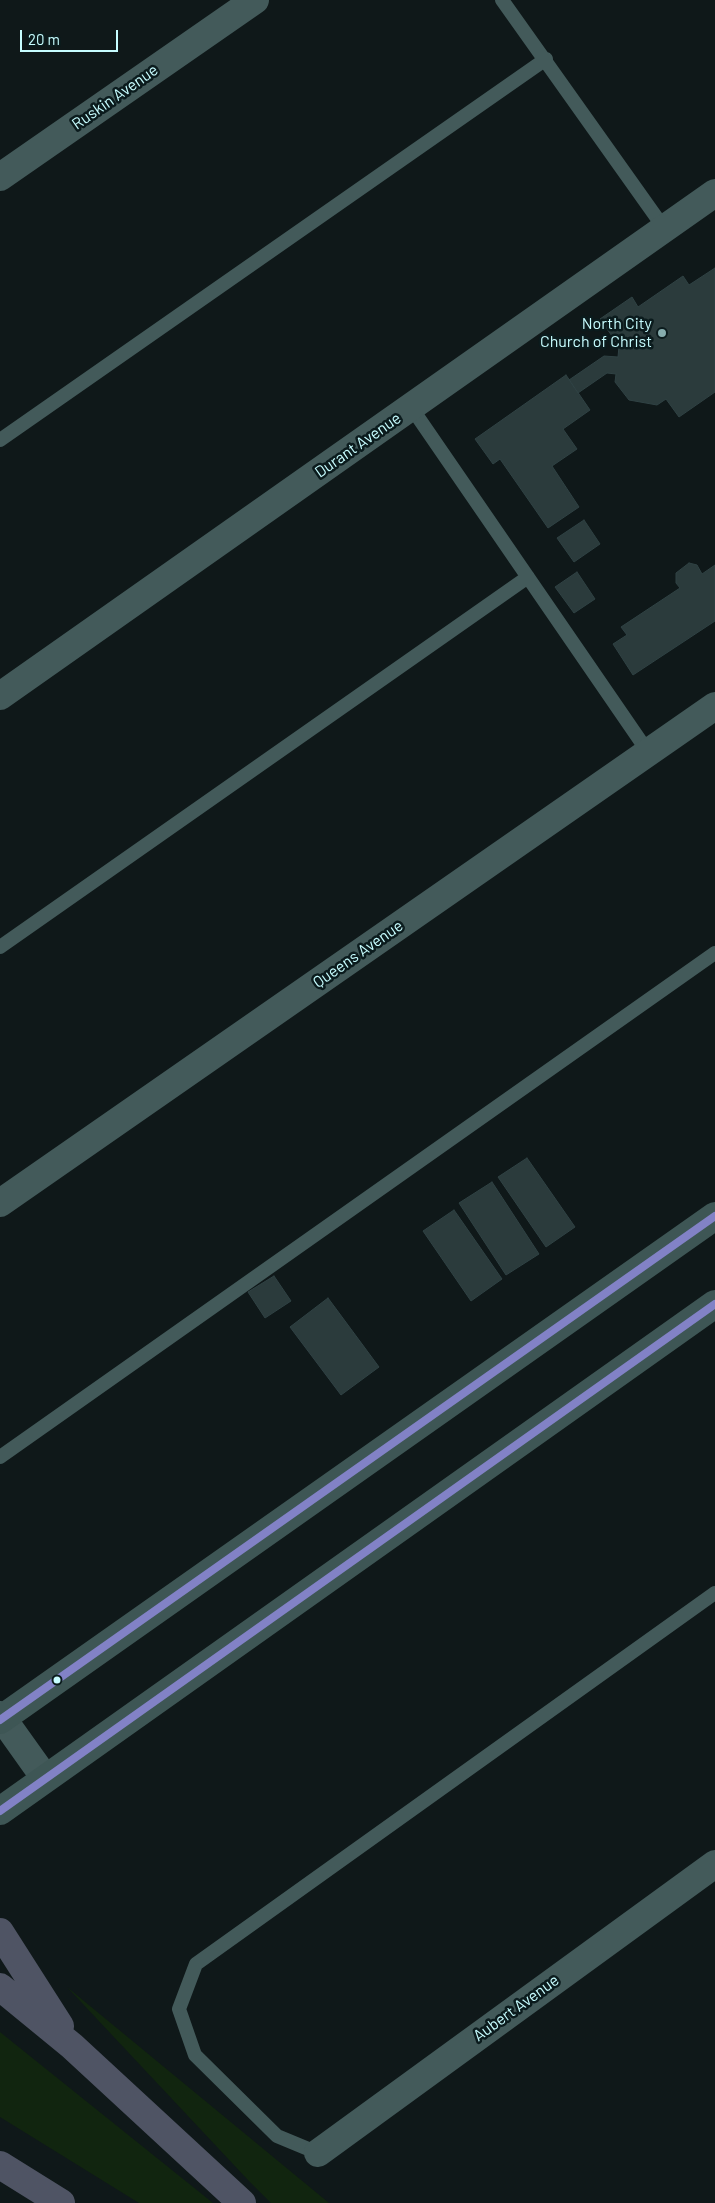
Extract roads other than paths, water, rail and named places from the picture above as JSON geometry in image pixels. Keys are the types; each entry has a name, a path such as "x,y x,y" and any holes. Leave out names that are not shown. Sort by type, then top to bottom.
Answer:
{"highway":[{"path":"0,1932 72,2046"},
{"path":"0,1987 72,2046 242,2203"},
{"path":"0,2165 61,2203"}],"main road":[{"path":"1,1718 715,1216"},
{"path":"0,1811 715,1304"}],"street":[{"name":"Ruskin Avenue","path":"0,177 255,0"},
{"name":"Durant Avenue","path":"0,696 715,193"},
{"name":"Queens Avenue","path":"0,1203 715,706"},
{"path":"1,1718 45,1778"},
{"name":"Aubert Avenue","path":"318,2153 715,1864"}],"lane":[{"path":"502,0 546,59 664,228"},
{"path":"0,440 546,59"},
{"path":"412,407 648,752"},
{"path":"0,947 528,577"},
{"path":"0,1457 715,953"},
{"path":"318,2153 277,2136 195,2055 178,2009 196,1964 715,1593"}],"place":[{"name":"North City Church of Christ","path":"662,333"}]}
